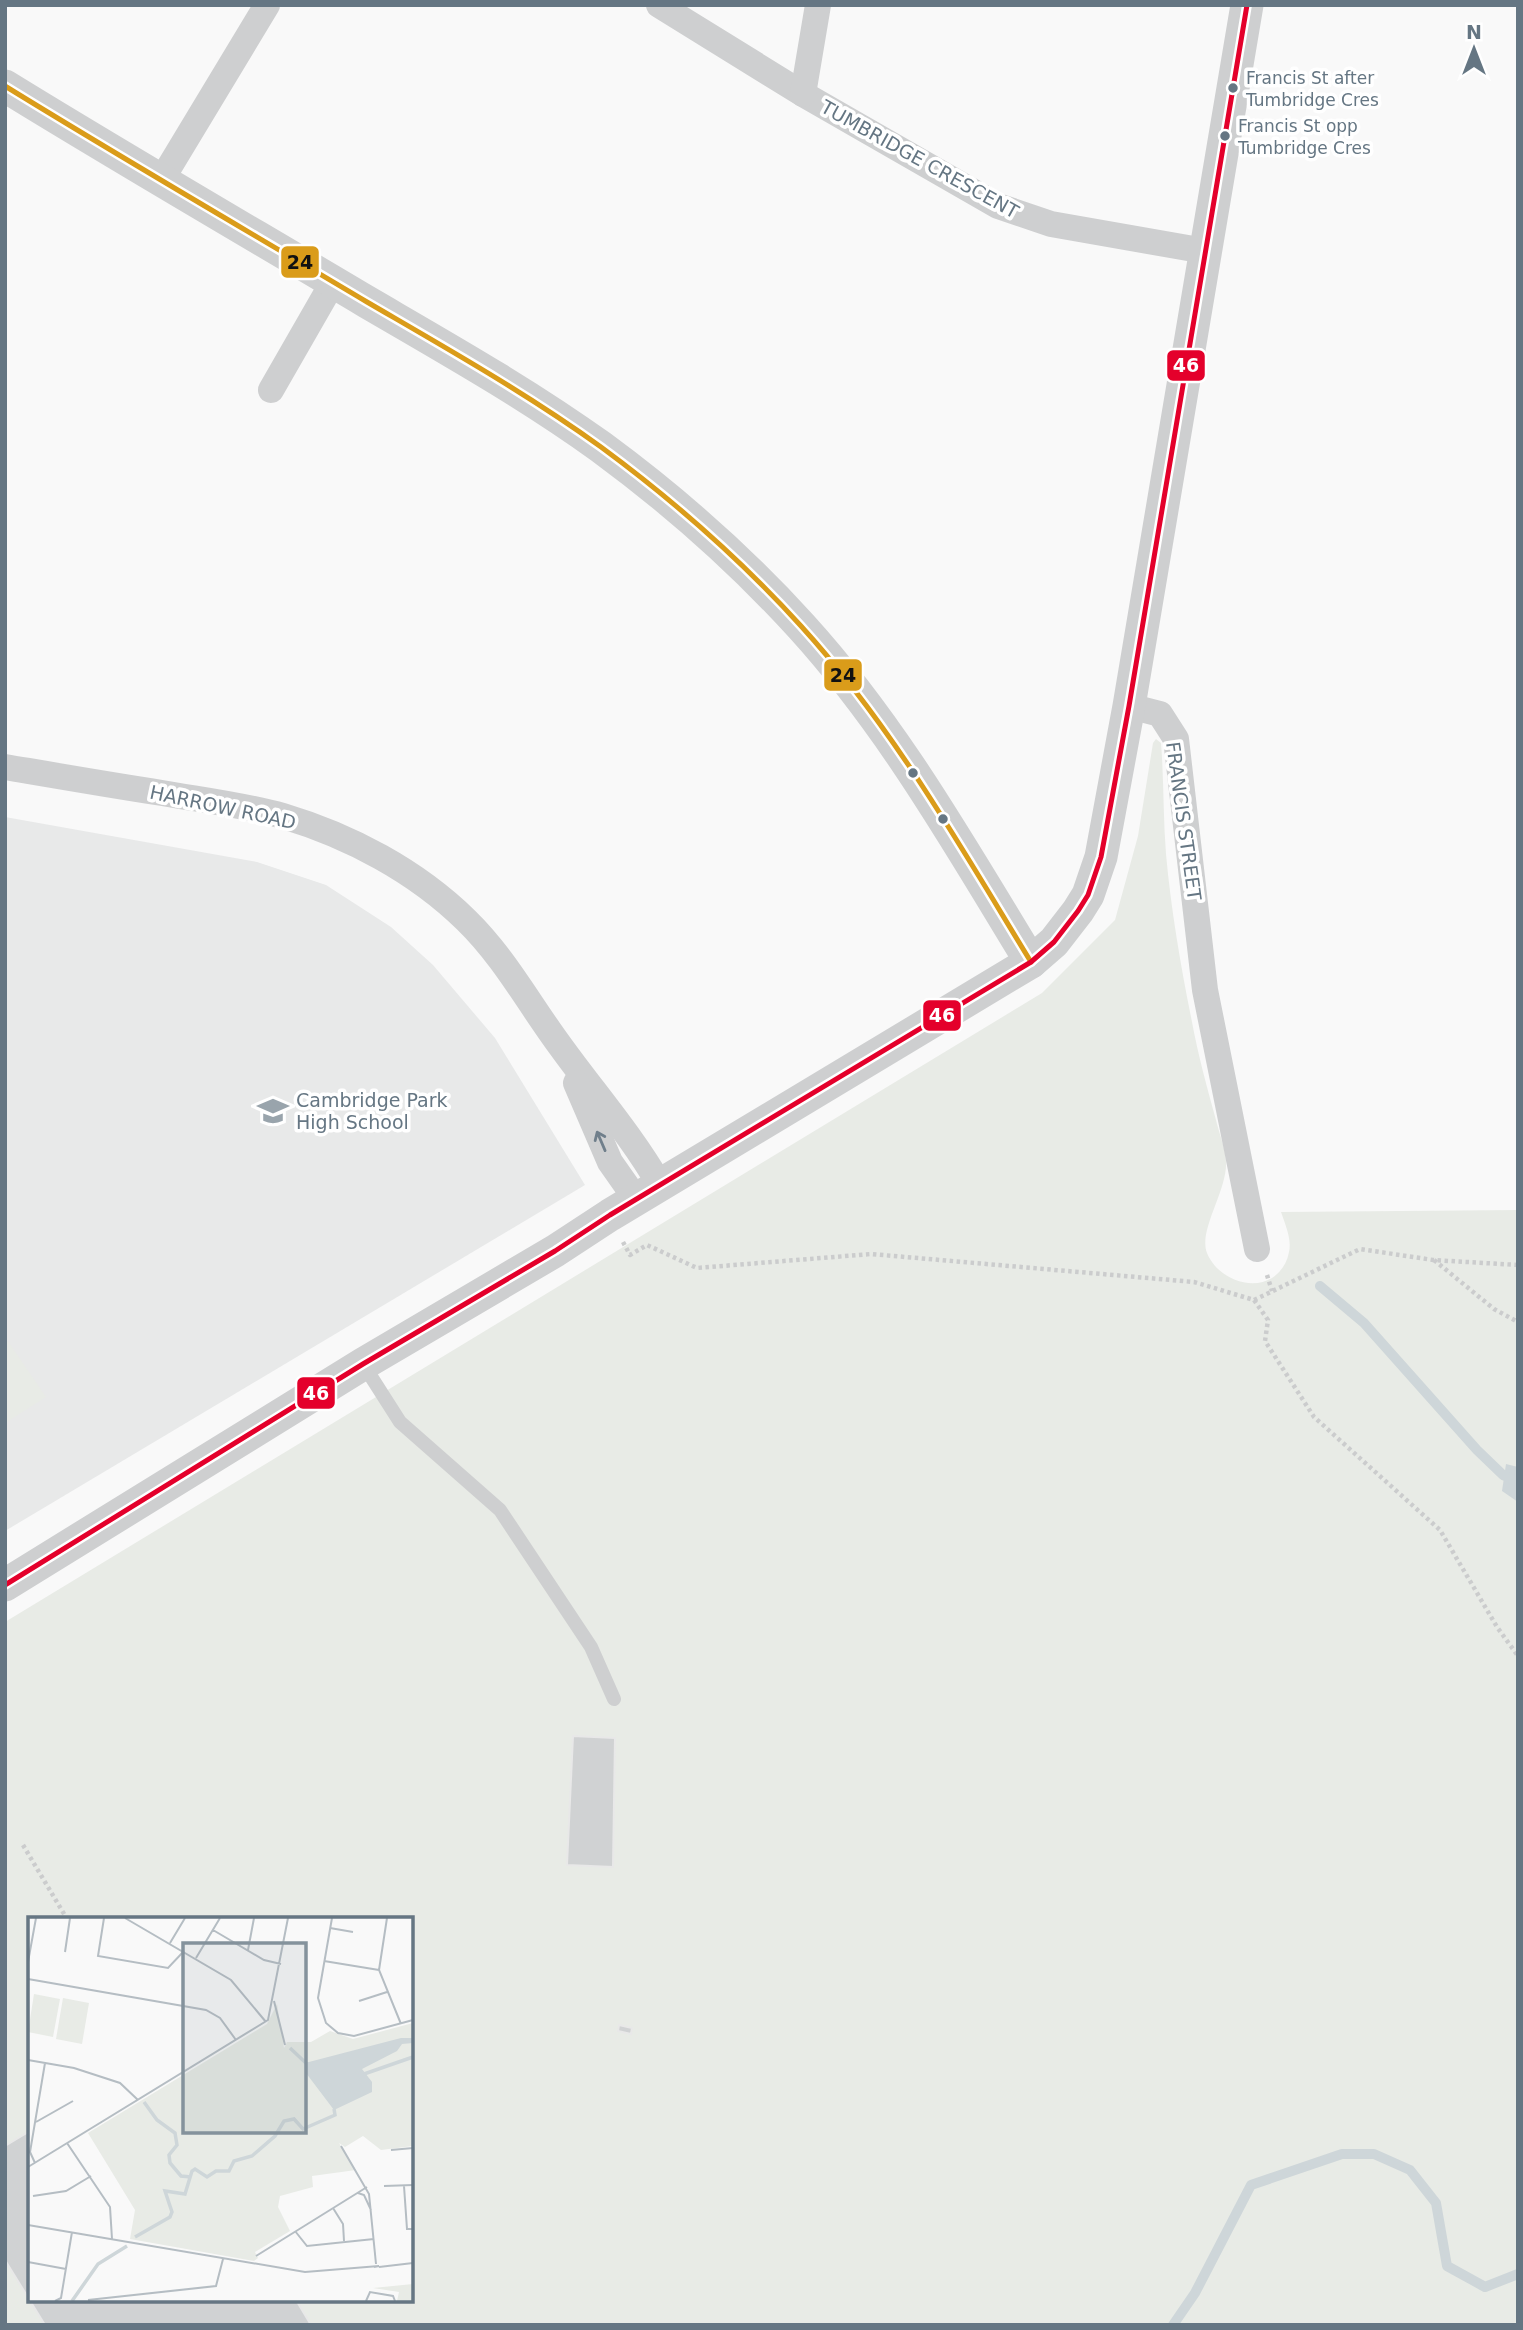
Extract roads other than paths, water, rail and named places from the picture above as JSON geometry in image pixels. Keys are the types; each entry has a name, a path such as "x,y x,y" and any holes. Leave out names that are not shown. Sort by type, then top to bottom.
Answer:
{"street":[{"path":"162,179 267,5"},
{"name":"TUMBRIDGE CRESCENT","path":"659,5 803,94 998,206 1051,224 1205,251"},
{"path":"803,94 818,5"},
{"path":"5,1585 363,1364 555,1251 1031,962 1054,942 1070,923 1088,895 1101,857 1247,5"},
{"path":"9,95 162,179 513,388 642,478 734,557 802,627 863,699 915,772 1031,962"},
{"path":"271,390 333,282"},
{"name":"FRANCIS STREET","path":"1129,706 1160,714 1176,740 1205,990 1257,1249"},
{"name":"HARROW ROAD","path":"5,767 282,816 326,831 366,849 407,873 442,898 465,919 502,960 560,1046 607,1156 635,1200"}],"lane":[{"path":"363,1364 400,1422 500,1510 591,1647 614,1699"}],"waterway":[{"path":"1320,1286 1364,1323 1477,1450 1503,1475 1518,1481"},
{"path":"1173,2325 1195,2293 1251,2185 1342,2154 1374,2154 1410,2170 1436,2203 1447,2266 1485,2287 1518,2274"}],"place":[{"name":"Francis St after Tumbridge Cres","path":"1233,88"},
{"name":"Francis St opp Tumbridge Cres","path":"1225,136"},
{"name":"Cambridge Park High School","path":"273,1111"}]}
